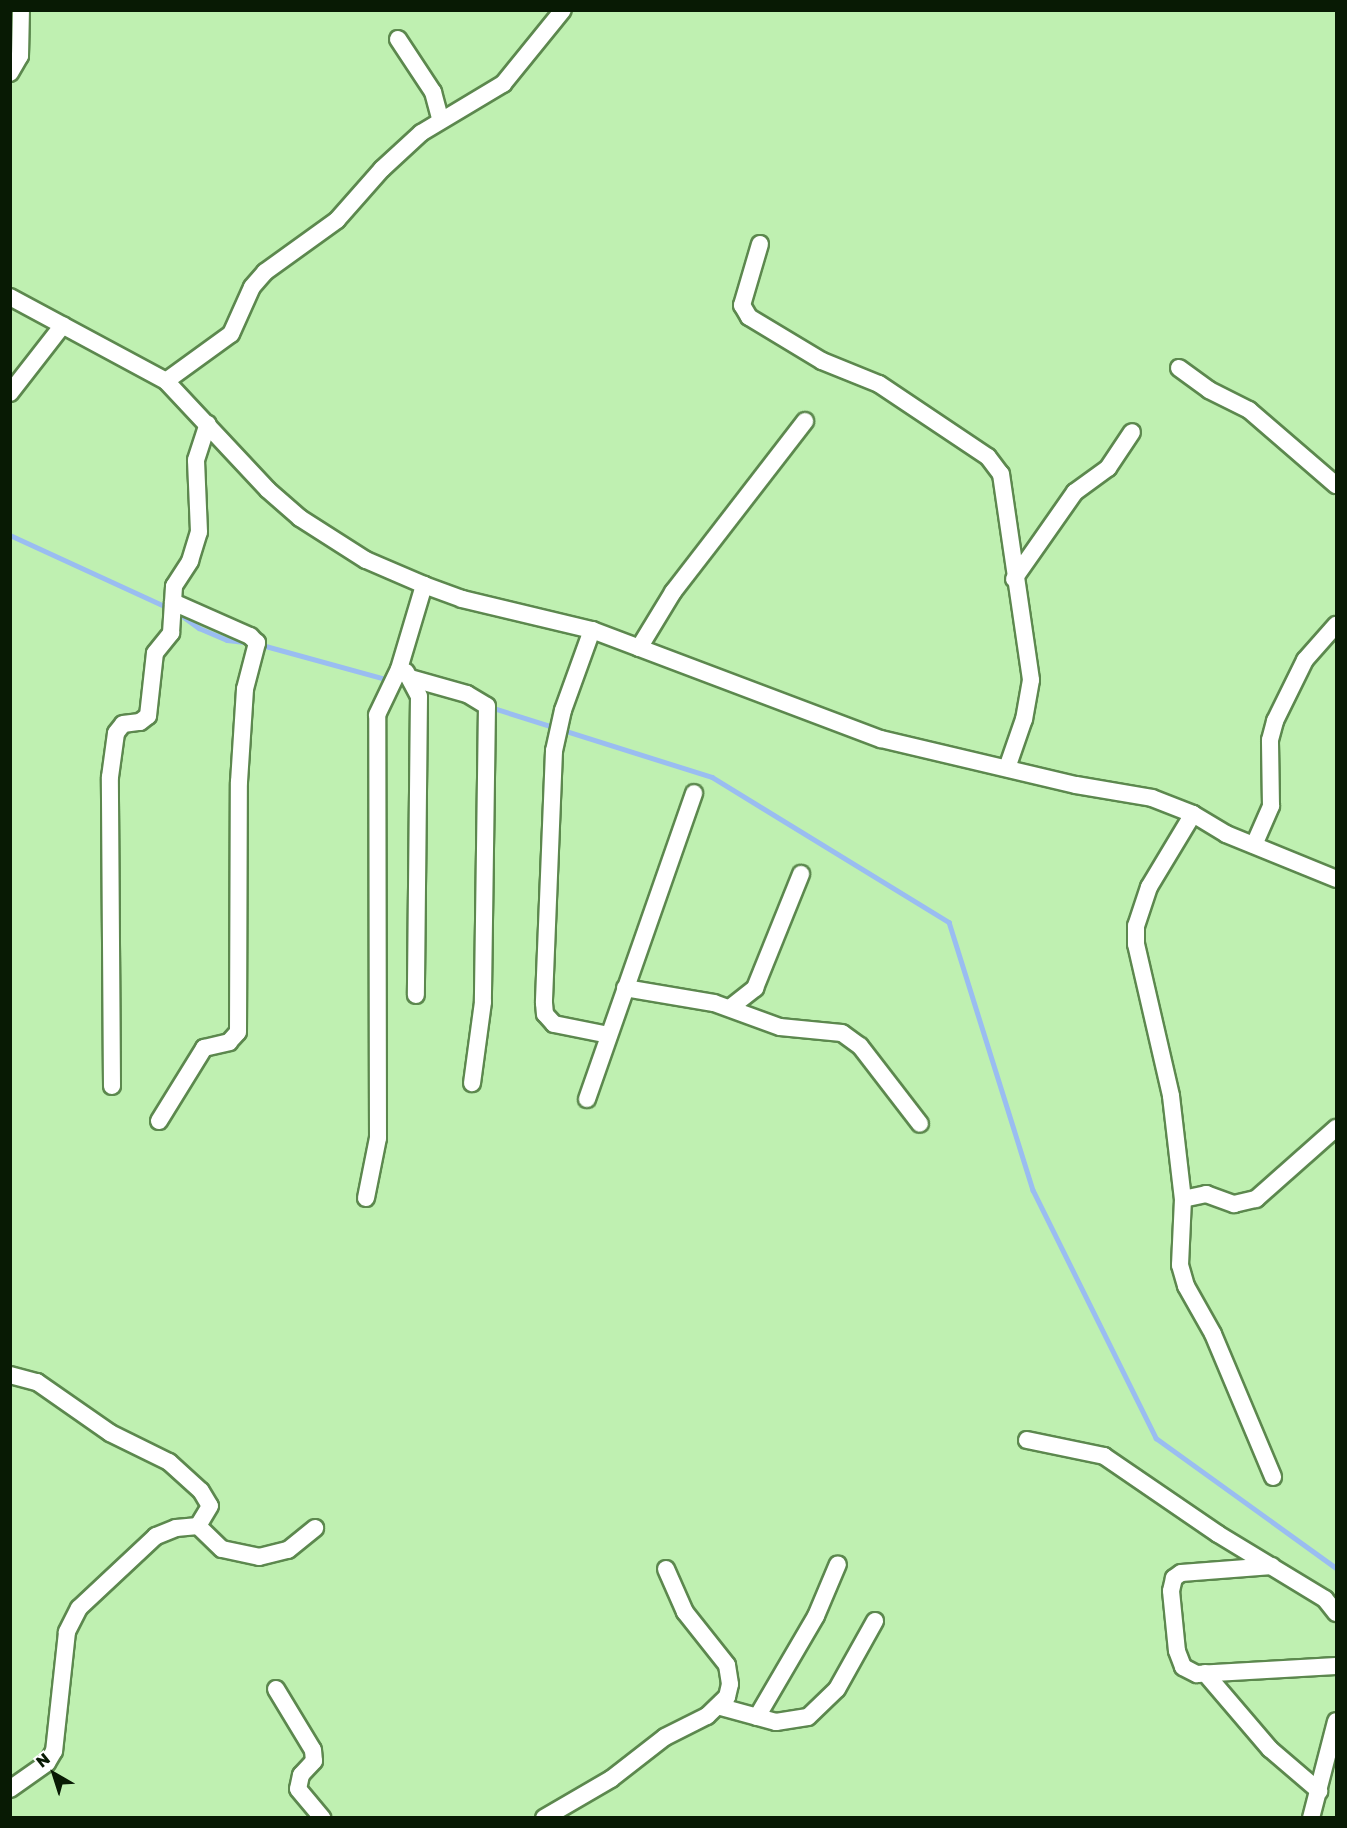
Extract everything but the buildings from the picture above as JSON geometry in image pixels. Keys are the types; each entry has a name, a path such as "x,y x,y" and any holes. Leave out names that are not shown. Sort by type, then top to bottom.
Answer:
{"street":[{"path":"10,73 20,56 21,10"},
{"path":"166,381 231,334 252,287 265,272 337,220 382,169 440,119 503,84 563,10"},
{"path":"398,39 433,92 440,119"},
{"path":"760,244 742,305 749,317 822,362 879,384 988,458 996,467 1006,494 1014,579 1031,680 1024,719 1007,768"},
{"path":"10,297 166,381 268,490 300,518 366,560 462,599 592,630 881,739 1152,798 1193,814 1254,845 1336,879"},
{"path":"10,393 63,326"},
{"path":"1179,368 1209,390 1249,410 1336,485"},
{"path":"639,648 673,592 805,421"},
{"path":"112,1086 109,1017 114,744 119,726 140,722 148,716 153,661 171,633 174,586 195,549 199,532 196,460 208,424"},
{"path":"1014,579 1075,492 1108,468 1132,432"},
{"path":"366,1198 378,1138 377,715 405,671 424,585"},
{"path":"159,1121 204,1048 229,1042 238,1032 239,782 245,689 257,643 250,636 172,602"},
{"path":"1254,845 1271,806 1270,740 1275,721 1305,660 1336,625"},
{"path":"592,630 562,710 557,736 550,812 545,1014 554,1024 609,1035"},
{"path":"405,671 419,696 416,995"},
{"path":"405,671 467,694 487,706 483,1002 472,1083"},
{"path":"587,1099 694,793"},
{"path":"1193,814 1149,887 1136,926 1142,978 1165,1057 1183,1199 1180,1265 1186,1286 1213,1334 1273,1477"},
{"path":"731,1008 758,982 801,874"},
{"path":"625,988 731,1008 780,1027 834,1030 850,1037 920,1124"},
{"path":"1183,1199 1206,1194 1234,1204 1256,1199 1336,1128"},
{"path":"10,1375 37,1382 110,1433 177,1468 208,1501 210,1511 198,1526 176,1528 156,1536 79,1608 67,1632 54,1751 47,1763 10,1789"},
{"path":"1028,1440 1104,1456 1325,1599 1336,1613"},
{"path":"198,1526 222,1550 259,1557 288,1550 315,1528"},
{"path":"757,1717 816,1616 838,1564"},
{"path":"1272,1566 1182,1573 1173,1578 1171,1591 1179,1661 1190,1672 1205,1673 1336,1666"},
{"path":"544,1818 611,1779 659,1741 721,1707 730,1684 727,1665 685,1612 666,1569"},
{"path":"721,1707 789,1723 816,1711 837,1689 875,1621"},
{"path":"1205,1673 1270,1749 1319,1791"},
{"path":"276,1689 313,1750 314,1761 301,1775 298,1789 322,1818"},
{"path":"1311,1818 1336,1721"}],"waterway":[{"path":"10,535 169,608"},
{"path":"177,612 199,628 227,640 247,642"},
{"path":"262,645 389,680"},
{"path":"490,707 712,777 949,922 1033,1190 1156,1438 1336,1568"}]}
